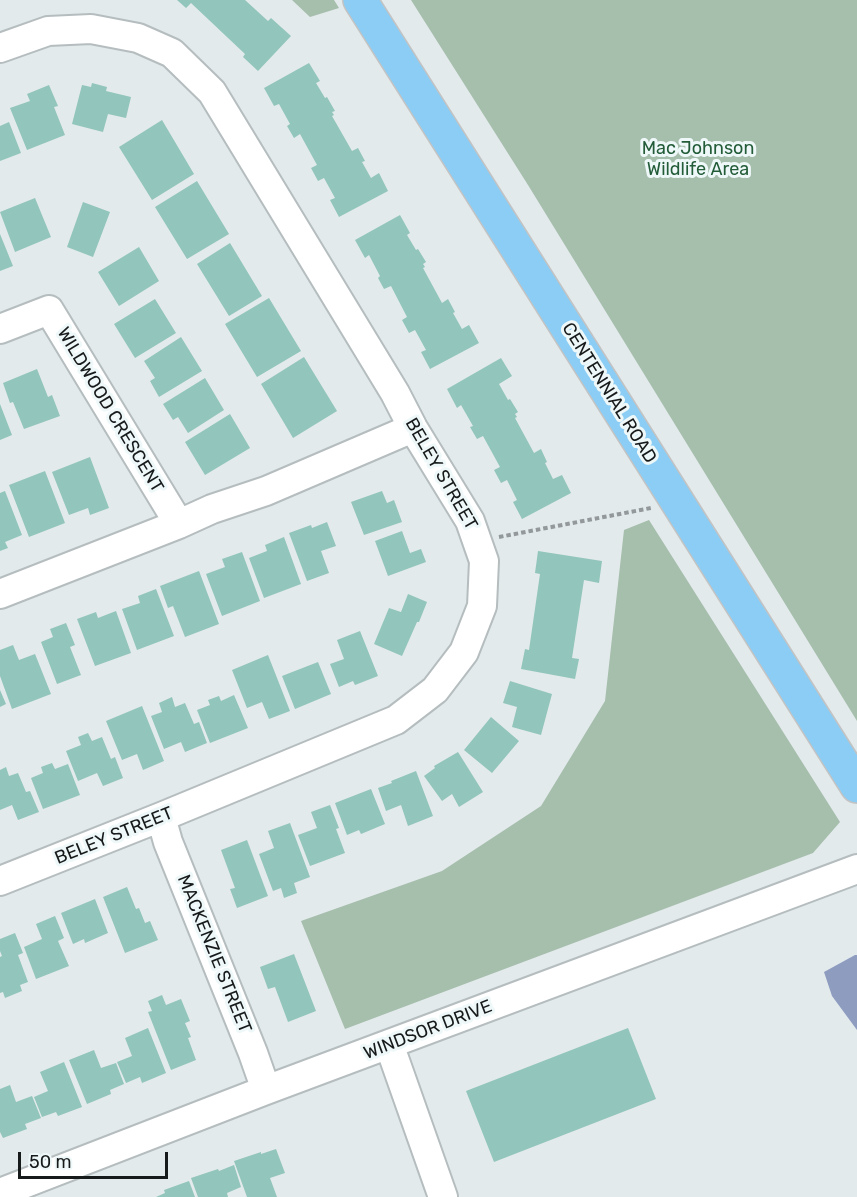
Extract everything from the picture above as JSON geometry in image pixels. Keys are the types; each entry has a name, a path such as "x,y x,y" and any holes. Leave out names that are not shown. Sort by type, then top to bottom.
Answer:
{"main road":[{"name":"CENTENNIAL ROAD","path":"360,0 857,786"}],"street":[{"name":"BELEY STREET","path":"0,48 48,31 91,29 138,38 172,53 212,92 471,521 484,561 482,606 464,652 435,690 396,720 0,881"},
{"name":"WILDWOOD CRESCENT","path":"0,329 49,310 178,524"},
{"path":"0,594 212,509 266,491 413,428"},
{"name":"MACKENZIE STREET","path":"161,817 168,842 266,1090"},
{"name":"WINDSOR DRIVE","path":"0,1193 266,1090 857,869"},
{"path":"389,1044 443,1197"}],"path":[{"path":"478,541 678,502"}],"green space":[{"path":"292,0 334,0 339,8 310,17"},
{"name":"Mac Johnson Wildlife Area","path":"411,0 857,0 857,721 528,185"},
{"path":"649,520 840,822 813,853 345,1029 301,921 442,871 541,806 605,701 624,530"}],"water":[{"path":"857,955 857,1030 832,996 824,972"}],"building":[{"path":"177,0 245,0 268,21 271,18 291,36 258,71 243,57 245,54 191,3 186,8"},
{"path":"309,63 320,81 316,83 335,111 332,112 334,115 332,116 352,151 358,148 365,161 362,162 371,178 379,173 388,191 339,217 330,200 335,198 324,178 318,181 311,168 317,165 300,134 294,138 287,126 290,124 279,104 274,106 264,88"},
{"path":"92,83 107,87 106,91 131,97 126,118 108,114 103,132 72,124 82,85 91,87"},
{"path":"49,85 58,106 54,107 65,135 27,150 10,108 30,101 27,94"},
{"path":"162,120 194,174 152,200 119,147"},
{"path":"9,122 21,153 0,161 0,126"},
{"path":"197,181 229,234 187,259 155,207"},
{"path":"35,198 51,237 15,252 0,212"},
{"path":"83,202 110,212 93,257 67,247"},
{"path":"400,215 410,233 407,235 426,262 423,268 442,303 448,299 462,329 469,325 479,343 430,369 421,352 426,350 415,330 409,333 402,320 407,317 391,286 384,289 369,255 365,258 355,240"},
{"path":"0,234 13,266 0,271"},
{"path":"230,243 262,296 229,316 197,264"},
{"path":"139,247 159,281 119,306 98,272"},
{"path":"269,298 301,351 257,377 225,324"},
{"path":"155,299 176,333 135,358 114,324"},
{"path":"181,337 202,371 159,397 150,381 155,378 144,361"},
{"path":"304,357 337,411 293,438 261,384"},
{"path":"501,358 512,376 499,384 518,412 515,418 534,453 541,449 553,479 562,475 571,493 522,519 513,502 517,500 507,480 501,483 494,470 500,467 483,436 477,439 470,427 473,426 461,405 457,408 447,389"},
{"path":"37,369 48,397 52,395 60,416 24,429 13,402 10,403 3,383"},
{"path":"205,378 224,410 188,433 178,417 173,420 163,404"},
{"path":"0,404 12,435 0,440"},
{"path":"230,414 250,448 205,475 185,442"},
{"path":"90,457 109,508 90,515 88,508 69,515 52,472"},
{"path":"45,471 65,523 29,537 9,485"},
{"path":"5,491 22,535 5,542 8,548 0,551 0,493"},
{"path":"382,491 387,503 394,500 402,522 364,535 351,502"},
{"path":"327,522 336,546 321,551 329,573 307,581 289,533"},
{"path":"402,531 410,553 421,549 426,562 388,576 375,541"},
{"path":"284,537 301,584 264,598 249,558 267,551 265,545"},
{"path":"538,551 602,561 599,583 584,580 572,658 579,659 575,679 521,669 525,649 529,650 540,574 535,573"},
{"path":"242,552 260,601 222,616 206,574 225,567 222,559"},
{"path":"199,571 219,624 185,637 173,606 168,608 160,586"},
{"path":"156,589 174,636 137,650 122,609 140,603 138,596"},
{"path":"408,594 427,602 402,656 374,644 389,608 401,612"},
{"path":"116,611 131,653 95,666 77,619 96,612 98,618"},
{"path":"66,623 75,645 70,647 81,675 57,684 41,642 53,637 50,629"},
{"path":"360,631 378,676 355,685 353,681 339,687 330,664 344,659 337,640"},
{"path":"13,645 19,660 35,654 51,694 12,709 0,676 0,650"},
{"path":"268,655 290,711 269,719 262,702 247,708 232,670"},
{"path":"318,662 331,694 295,709 282,676"},
{"path":"510,681 552,694 541,735 512,727 517,707 503,703"},
{"path":"0,690 6,704 0,707"},
{"path":"234,695 248,728 210,743 197,710 210,705 208,700 219,696 221,701"},
{"path":"172,697 175,707 185,703 194,724 199,722 207,743 185,752 181,742 164,749 151,716 162,712 159,703"},
{"path":"142,706 164,761 143,770 137,754 122,760 106,721"},
{"path":"491,717 519,741 492,773 464,750"},
{"path":"88,733 92,741 102,737 111,759 115,757 123,778 103,786 97,773 78,781 66,751 81,745 78,737"},
{"path":"458,752 483,792 459,807 452,794 442,801 424,776 435,768 434,766"},
{"path":"52,763 55,769 68,764 80,795 43,809 31,778 43,773 41,767"},
{"path":"6,767 9,776 18,773 26,792 30,791 39,812 18,820 12,805 0,810 0,770"},
{"path":"416,771 433,816 408,826 401,805 386,811 378,788"},
{"path":"371,789 385,824 361,834 359,830 347,835 335,803"},
{"path":"330,805 345,853 310,866 298,835 317,828 311,812"},
{"path":"290,823 310,877 294,883 297,893 284,898 281,888 273,891 259,854 274,848 268,831"},
{"path":"247,840 268,896 237,908 230,889 235,888 221,850"},
{"path":"127,887 136,909 139,908 145,923 150,921 158,940 125,953 103,897"},
{"path":"95,899 108,933 85,943 84,939 73,944 61,913"},
{"path":"55,916 64,938 58,941 69,966 36,979 24,947 42,939 36,924"},
{"path":"15,933 23,953 18,955 28,982 20,985 22,991 5,998 3,992 0,993 0,957 2,956 0,939"},
{"path":"294,954 316,1011 288,1022 275,987 268,989 260,967"},
{"path":"162,995 166,1005 181,999 190,1021 185,1023 196,1060 171,1070 148,1012 152,1011 148,1001"},
{"path":"148,1028 166,1073 142,1083 140,1077 126,1083 117,1062 132,1056 125,1038"},
{"path":"628,1028 656,1099 494,1162 466,1091"},
{"path":"94,1050 101,1068 116,1063 124,1084 110,1090 111,1094 87,1104 69,1060"},
{"path":"64,1062 82,1107 58,1116 56,1112 42,1117 34,1097 48,1091 40,1072"},
{"path":"10,1085 16,1102 32,1096 41,1118 25,1124 27,1129 3,1138 0,1132 0,1089"},
{"path":"276,1149 285,1173 270,1178 277,1197 247,1197 234,1161"},
{"path":"234,1165 241,1187 227,1193 228,1197 198,1197 191,1178"},
{"path":"189,1181 195,1197 156,1197 165,1193 164,1190"}]}
